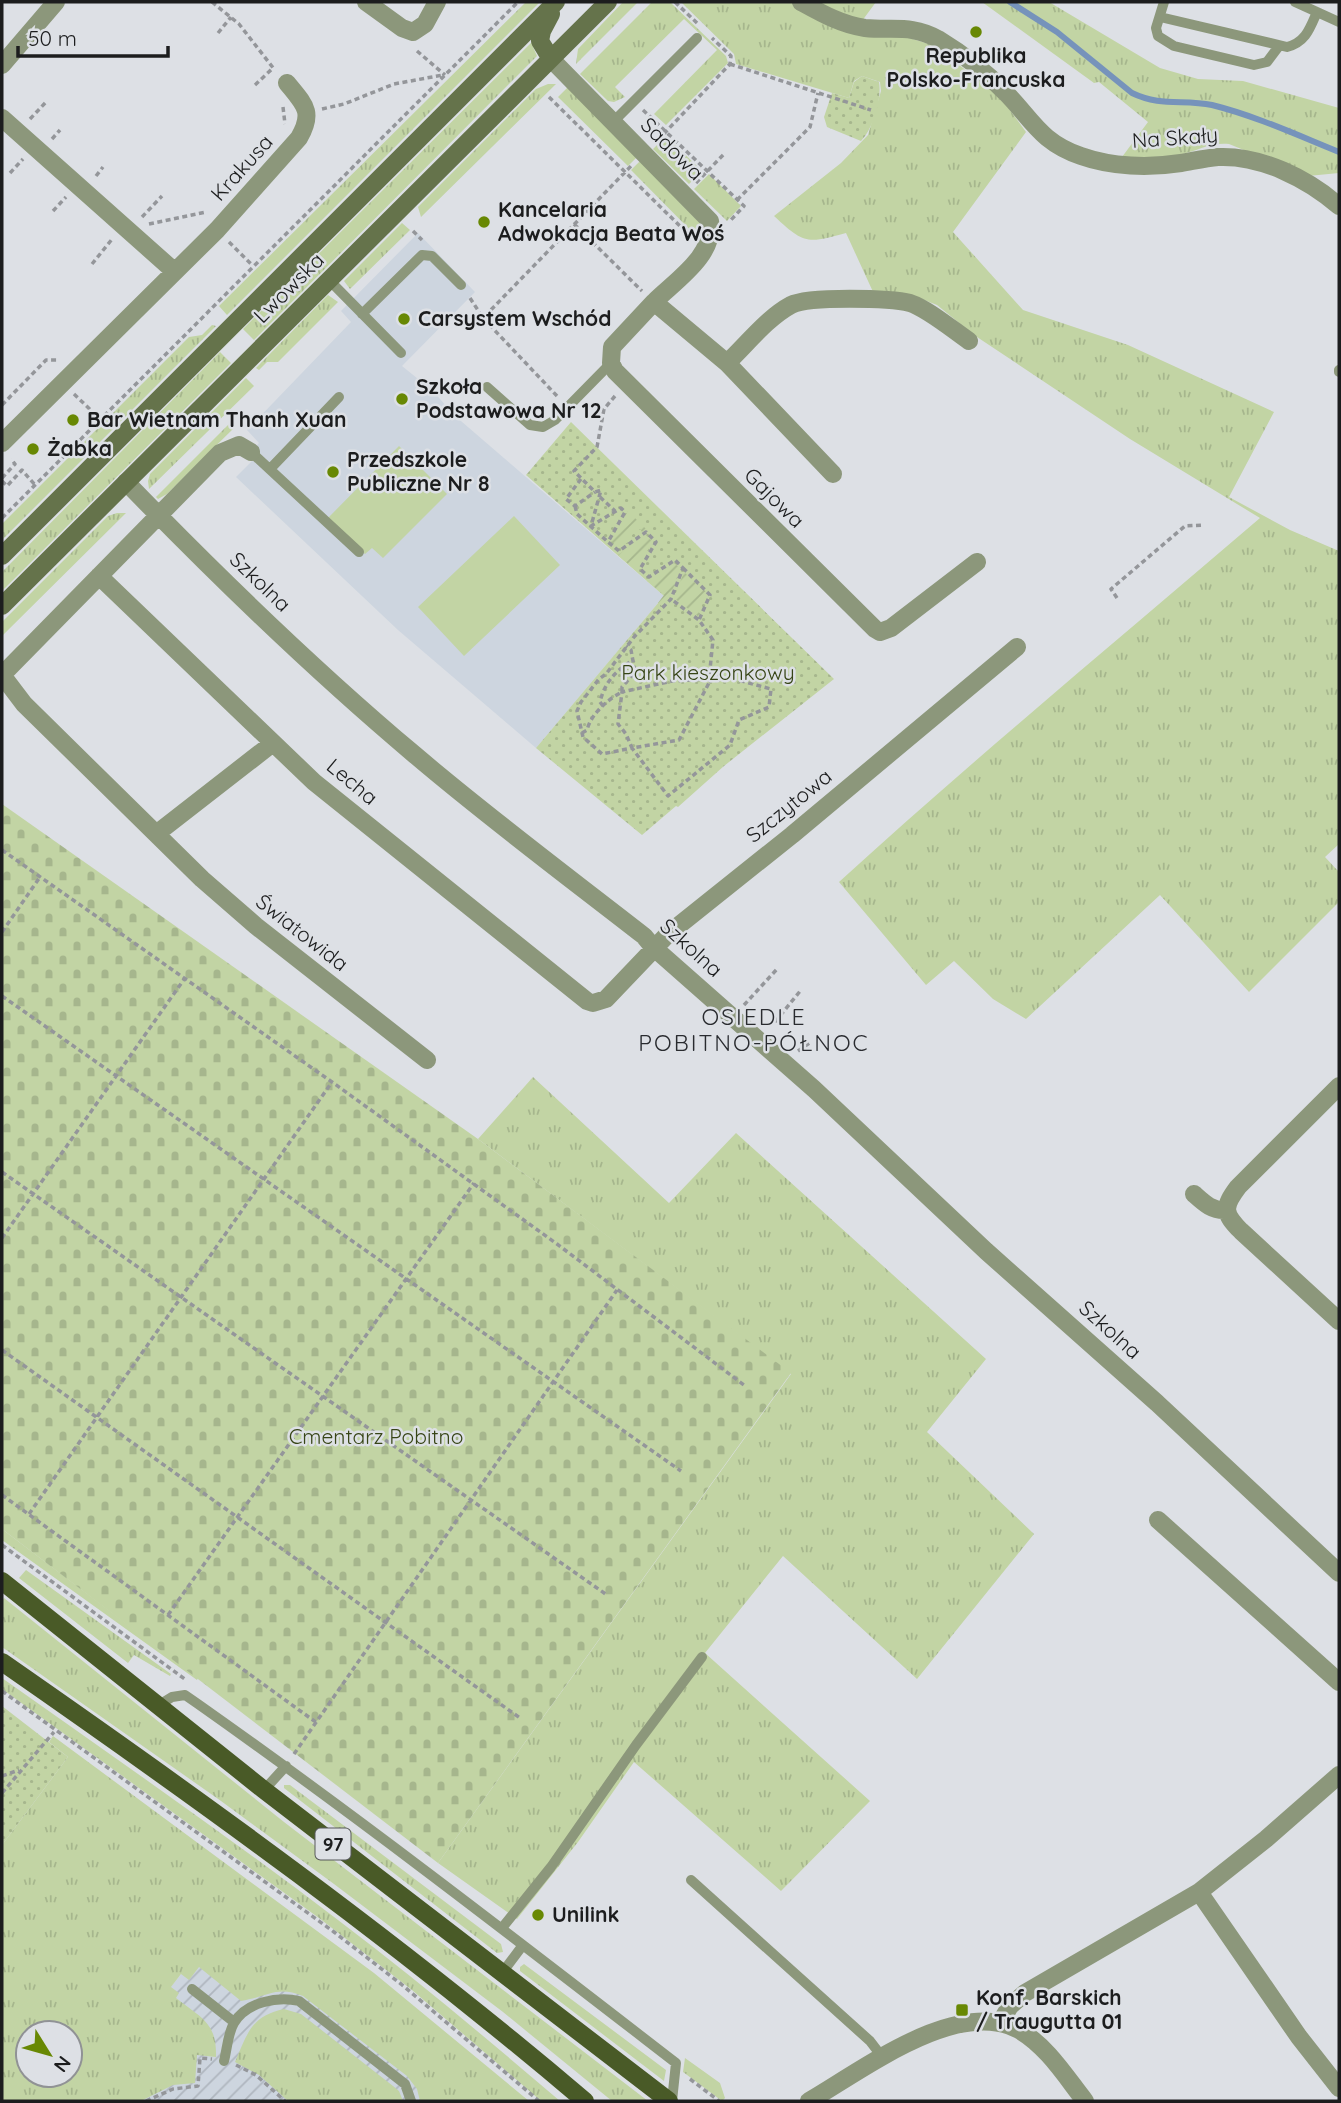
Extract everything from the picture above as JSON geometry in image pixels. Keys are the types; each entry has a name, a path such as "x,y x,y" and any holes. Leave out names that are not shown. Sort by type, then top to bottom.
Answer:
{"main road":[{"path":"551,59 540,41 557,2"},
{"name":"Lwowska","path":"2,556 557,2"},
{"name":"Lwowska","path":"2,606 608,2"},
{"name":"97","path":"2,1581 264,1790 670,2101"},
{"name":"97","path":"2,1662 348,1910 584,2101"}],"street":[{"path":"2,65 56,2"},
{"path":"366,2 402,28 413,32 425,24 437,2"},
{"name":"Na Skały","path":"801,2 851,25 866,28 904,28 936,38 1004,90 1041,134 1082,157 1151,167 1233,157 1261,163 1299,178 1339,206"},
{"name":"Sadowa","path":"551,59 703,213 710,221 712,232"},
{"path":"287,83 304,103 308,113"},
{"name":"Krakusa","path":"2,443 217,230 299,138 306,126 308,113"},
{"path":"2,118 174,271"},
{"path":"611,363 612,347 705,250 712,232"},
{"path":"727,363 790,305 802,301 824,299 908,303 969,341"},
{"path":"654,302 727,363 833,474"},
{"name":"Gajowa","path":"611,363 626,382 880,632 891,628 976,562"},
{"path":"2,675 220,453 239,445 251,452"},
{"name":"Szkolna","path":"126,482 281,634 378,723 522,841 644,936 1339,1573"},
{"name":"Lecha","path":"99,576 314,782 546,970 593,1003"},
{"name":"Szczytowa","path":"593,1003 606,999 653,947 1017,646"},
{"name":"Światowida","path":"2,675 24,704 202,879 256,926 427,1059"},
{"path":"156,834 273,743"},
{"path":"1339,1086 1238,1187 1226,1210 1241,1231 1339,1321"},
{"path":"1194,1194 1209,1207 1226,1210"},
{"path":"1158,1520 1339,1682"},
{"path":"1000,2023 1010,2006 1025,1993 1199,1892 1258,1846 1339,1775"},
{"path":"1199,1892 1299,2037 1339,2088"},
{"path":"808,2101 933,2032 975,2021 1000,2023 1022,2031 1039,2045 1085,2101"}],"lane":[{"path":"1164,2 1156,28 1158,36 1164,42 1254,65 1268,62 1279,46"},
{"path":"1295,2 1339,22"},
{"path":"1160,16 1279,46 1295,45 1302,41 1317,12"},
{"path":"613,122 697,38"},
{"path":"362,314 422,255 432,256 461,285"},
{"path":"329,280 401,352"},
{"path":"487,387 535,427 549,425 611,363"},
{"path":"270,469 339,397"},
{"path":"251,452 359,552"},
{"path":"502,1928 551,1867 636,1745 702,1657"},
{"path":"159,1705 184,1695 289,1761 676,2063 670,2101"},
{"path":"264,1790 289,1761"},
{"path":"691,1880 870,2041 883,2058"},
{"path":"502,1973 523,1945"},
{"path":"192,1989 234,2022"},
{"path":"224,2061 234,2022 247,2010 266,2001 285,1998 299,2001 405,2084 411,2101"}],"path":[{"path":"212,2 239,24 287,83 281,90 286,131"},
{"path":"2,518 518,2"},
{"path":"656,142 730,64 732,56 675,2"},
{"path":"218,33 231,17"},
{"path":"413,32 416,51 445,75"},
{"path":"730,64 870,110"},
{"path":"255,86 274,68"},
{"path":"308,113 344,104 394,84 445,75"},
{"path":"737,200 810,127 818,93"},
{"path":"549,97 705,250"},
{"path":"26,123 47,101"},
{"path":"634,102 744,206 726,225 712,232"},
{"path":"48,143 60,130"},
{"path":"707,171 724,154"},
{"path":"10,173 26,157"},
{"path":"483,318 632,165"},
{"path":"90,182 103,167"},
{"path":"54,211 68,195"},
{"path":"162,195 138,225 218,210"},
{"path":"574,224 654,302"},
{"path":"217,230 253,266"},
{"path":"92,264 114,237"},
{"path":"477,307 483,318 568,407"},
{"path":"195,325 203,327"},
{"path":"595,492 574,471 597,447 604,410 626,382"},
{"path":"74,394 100,419"},
{"path":"14,462 2,480 7,486 22,470 35,485"},
{"path":"582,479 566,499 575,506 577,514 619,551 646,531 656,542 640,569 649,577 675,560 710,594 699,620"},
{"path":"575,506 601,490 591,526"},
{"path":"600,497 615,511"},
{"path":"591,526 621,508 625,512 608,542"},
{"path":"1117,598 1111,589 1185,526 1204,525"},
{"path":"671,599 699,620 713,640 710,680 679,740 603,754 583,737 577,711 581,702 626,646 671,599 683,568"},
{"path":"582,733 587,730 590,720 603,706 622,692 672,681 734,679 771,689 769,706 739,720 730,745 668,796 632,748 618,724 622,692 622,687 635,672 631,650 626,646"},
{"path":"603,706 600,702 603,689 614,672 633,660"},
{"path":"2,850 474,1183 744,1385"},
{"path":"2,932 40,877"},
{"path":"733,1016 778,968"},
{"path":"2,1238 185,978"},
{"path":"775,1022 801,990"},
{"path":"2,996 681,1471"},
{"path":"29,1514 332,1082"},
{"path":"2,1172 607,1595"},
{"path":"168,1615 474,1183"},
{"path":"289,1761 617,1290"},
{"path":"2,1350 520,1717"},
{"path":"2,1495 317,1723"},
{"path":"2,1545 186,1680 198,1704"},
{"path":"2,1691 334,1932 539,2101"},
{"path":"2,1793 54,1732"},
{"path":"2,1776 21,1770"},
{"path":"146,2101 173,2088 198,2086 200,2057 224,2061 256,2075 285,2101"},
{"path":"676,2063 684,2075 719,2101"}],"shaded area":[{"path":"418,233 475,292 402,366 433,391 454,415 664,596 536,748 398,630 236,477 253,460 248,455 259,443 247,430 351,322 341,311"},
{"path":"227,1917 464,2101 79,2101"}],"green space":[{"path":"526,2 540,2 227,315 219,306"},
{"path":"623,2 638,2 576,64 578,49"},
{"path":"652,2 670,2 726,56 728,63 666,125 654,114 717,50 684,19 615,87 625,97 614,102 608,101 580,74"},
{"path":"681,2 794,2 932,45 986,85 1007,106 1026,132 953,232 1023,310 1128,345 1274,412 1229,497 1290,530 1339,551 1339,844 1325,857 1339,872 1339,902 1249,992 1160,895 1026,1019 993,999 954,961 926,985 839,882 995,744 1260,518 1130,439 974,335 937,305 914,296 874,294 846,233 814,240 800,237 784,225 774,216 841,163 868,135 881,91 880,82 862,76 854,81 849,98 736,64 734,54"},
{"path":"810,2 876,2 862,21"},
{"path":"982,2 1049,2 1160,68 1198,79 1243,81 1339,108 1339,173 1308,176 1229,144 1172,156 1122,157 1148,122 1099,82 1094,83"},
{"path":"534,40 533,47 537,56 254,340 243,329"},
{"path":"862,76 879,82 880,89 873,122 861,141 827,127 824,117 832,93 849,98 854,82"},
{"path":"556,84 421,217 418,207 536,89"},
{"path":"568,87 637,157 628,166 558,97"},
{"path":"666,136 702,171 689,184 653,149"},
{"path":"640,161 700,223 700,240 631,170"},
{"path":"709,174 741,206 727,221 694,189"},
{"path":"402,223 410,230 350,289 344,281"},
{"path":"328,295 338,302 278,362 267,362 259,370 256,368"},
{"path":"212,325 216,326 2,540 2,524 189,337 202,335"},
{"path":"220,352 231,363 2,591 2,572"},
{"path":"246,378 254,386 149,489 150,474"},
{"path":"231,422 235,427 167,494 158,499 156,497"},
{"name":"Park kieszonkowy","path":"571,422 834,679 642,835 536,748 664,596 526,475"},
{"path":"399,446 447,494 383,558 372,548 365,554 328,518"},
{"path":"628,511 646,529 642,532 640,529 629,537 631,540 620,548 611,541"},
{"path":"126,513 2,636 2,622 108,516"},
{"path":"514,516 560,565 464,656 418,607"},
{"path":"646,535 653,542 635,570 618,555"},
{"path":"674,563 680,568 670,598 662,606 658,603 664,595 647,581 664,574 662,571"},
{"path":"684,572 709,596 703,595 699,617 674,598"},
{"name":"Cmentarz Pobitno","path":"2,804 478,1139 791,1373 438,1863 2,1529"},
{"path":"533,1077 669,1203 736,1133 986,1359 927,1432 1034,1534 917,1679 783,1556 705,1653 870,1801 781,1891 634,1762 578,1842 517,1919 438,1863 791,1374 478,1139"},
{"path":"2,1529 198,1678 197,1680 2,1540"},
{"path":"26,1570 171,1674 170,1676 134,1655 128,1663 19,1578"},
{"path":"4,1598 284,1822 648,2101 612,2101 503,2012 334,1884 2,1647"},
{"path":"2,1678 338,1920 560,2101 541,2101 412,1990 319,1918 2,1689"},
{"path":"2,1706 68,1757 2,1845"},
{"path":"53,1736 374,1973 529,2101 420,2101 417,2089 407,2076 303,1996 279,1992 241,2001 199,1967 189,1980 181,1974 171,1987 179,1993 176,1998 206,2022 214,2036 216,2057 197,2055 195,2083 173,2085 141,2101 2,2101 2,1845 68,1757 49,1742"},
{"path":"284,1785 290,1785 501,1944 503,1952 497,1953 284,1788"},
{"path":"524,1964 666,2070 664,2081 520,1971"},
{"path":"284,2009 301,2014 399,2091 403,2101 288,2101 259,2075 235,2062 247,2035 257,2021"},
{"path":"685,2058 720,2083 725,2098 722,2101 683,2072"}],"waterway":[{"path":"1010,2 1057,32 1132,93 1153,100 1201,103 1228,109 1339,152"}],"place":[{"name":"Republika Polsko-Francuska","path":"976,32"},
{"name":"Kancelaria Adwokacja Beata Woś","path":"484,222"},
{"name":"Carsystem Wschód","path":"404,319"},
{"name":"Szkoła Podstawowa Nr 12","path":"402,399"},
{"name":"Bar Wietnam Thanh Xuan","path":"73,420"},
{"name":"Żabka","path":"33,449"},
{"name":"Przedszkole Publiczne Nr 8","path":"333,472"},
{"name":"Unilink","path":"538,1915"},
{"name":"Konf. Barskich / Traugutta 01","path":"962,2010"}],"district":[{"name":"OSIEDLE POBITNO-PÓŁNOC","path":"754,1030"}]}
